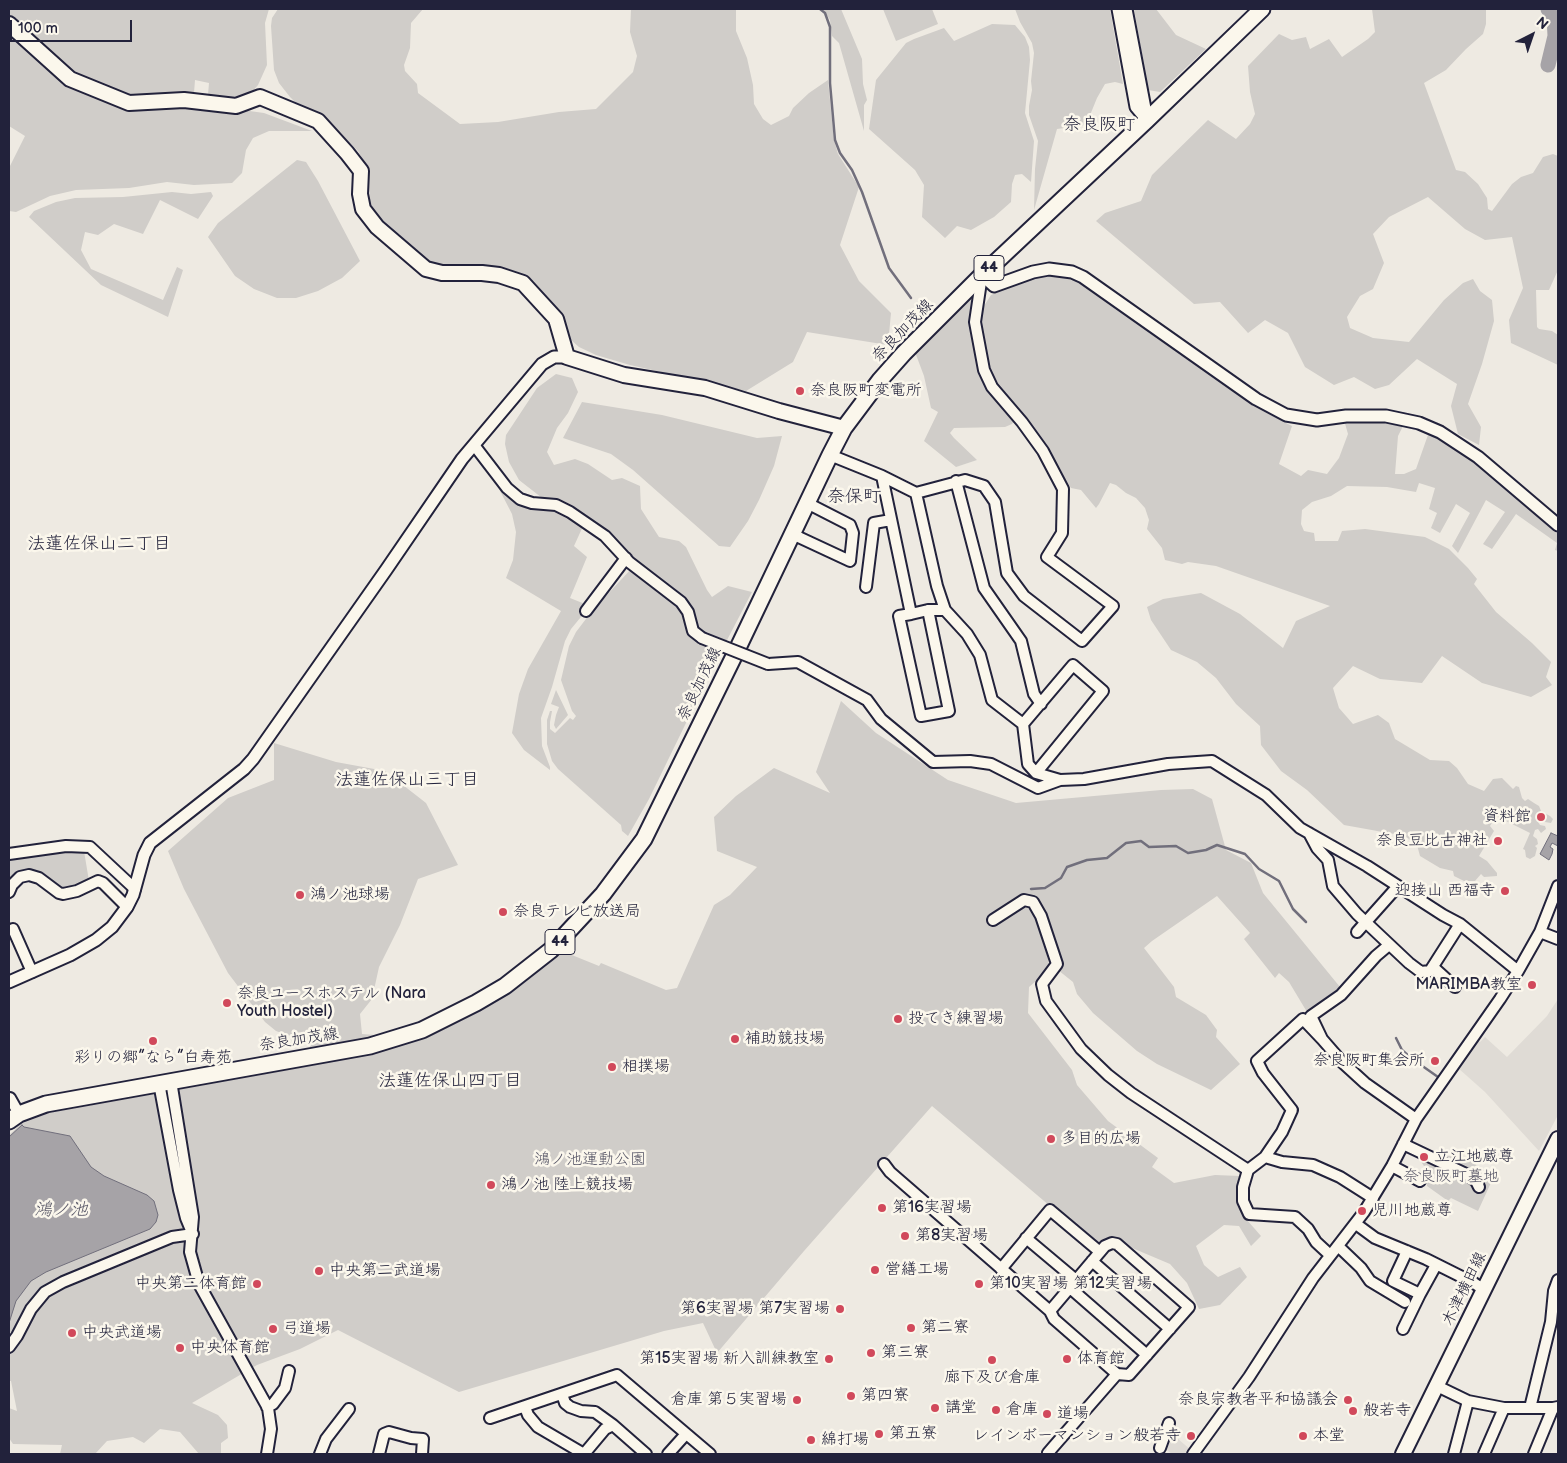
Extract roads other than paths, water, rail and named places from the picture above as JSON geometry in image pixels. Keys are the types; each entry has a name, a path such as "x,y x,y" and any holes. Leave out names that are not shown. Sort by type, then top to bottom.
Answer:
{"main road":[{"name":"奈良加茂線","path":"14,1117 46,1104 370,1046 422,1030 505,986 550,950 603,894 644,839 830,454 844,428 880,380 904,353 982,276 1262,9"},
{"path":"9,24 70,79 129,103 184,100 236,106 260,97 318,121 361,171 360,194 363,209 377,227 426,269 442,273 482,273 524,283 556,319 568,357 624,375 705,388 778,411 844,428"},
{"name":"木津横田線","path":"1403,1454 1558,1138"}],"street":[{"path":"1118,9 1136,107 1147,120"},
{"path":"1126,9 1147,120"},
{"path":"982,276 994,286 1033,272 1049,269 1067,271 1083,277 1256,399 1286,415 1317,420 1346,416 1386,416 1419,423 1440,432 1478,457 1558,525"},
{"path":"830,454 916,493 965,480 984,486 995,502 1008,573 1024,596 1082,641 1112,606 1047,557 1062,533 1063,489 1043,451 1022,422 992,387 984,370 975,322 982,276"},
{"path":"9,982 70,955 96,940 112,927 127,906 135,889 144,855 150,843 244,769 375,586 462,459 542,364 554,357 568,357"},
{"path":"474,445 507,488 520,499 532,503 556,505 570,512 605,536 626,558 681,602 688,612 693,631 702,638 768,664 798,662 867,700 881,719 933,762 970,761 992,764 1038,788 1060,780 1084,779 1168,764 1212,761 1266,795 1300,828 1367,866 1460,924 1518,971"},
{"path":"882,476 911,614"},
{"path":"956,482 984,588 1020,641 1034,694 1041,704"},
{"path":"916,493 937,586 945,610 967,634 980,655 992,700 1023,724 1028,764 1036,773 1060,780"},
{"path":"792,534 850,561 853,532 850,525 807,503"},
{"path":"866,587 874,523 891,520"},
{"path":"586,611 626,558"},
{"path":"928,610 949,711 921,716 899,616 928,610 945,610"},
{"path":"1023,724 1073,665 1103,691 1036,773"},
{"path":"1308,832 1317,848 1328,860 1333,886 1366,922 1421,972 1430,971 1460,924"},
{"path":"9,854 66,846 90,847 135,889"},
{"path":"9,892 12,885 20,877 29,874 39,878 63,894 77,891 98,881 103,883 127,906"},
{"path":"1357,932 1398,886"},
{"path":"1193,1454 1248,1377 1313,1278 1356,1224 1392,1166 1416,1119 1518,971 1540,932 1558,886"},
{"path":"993,920 1024,900 1033,902 1041,916 1057,964 1042,984 1046,1001 1082,1049 1108,1075 1131,1093 1248,1170"},
{"path":"13,929 32,972"},
{"path":"1540,932 1558,938"},
{"path":"1322,1039 1311,1016 1341,995 1389,944"},
{"path":"1433,967 1455,987"},
{"path":"1330,1255 1295,1217 1249,1214 1243,1201 1243,1187 1248,1170 1265,1157 1282,1132 1292,1110 1263,1073 1257,1060 1303,1018 1342,1062 1365,1083 1416,1119"},
{"path":"165,1082 179,1190 192,1234 190,1252 199,1284 268,1407 271,1429 267,1454"},
{"path":"9,1098 14,1117"},
{"path":"1402,1144 1466,1174 1476,1181 1479,1187"},
{"path":"1265,1157 1282,1162 1314,1165 1340,1177 1372,1198"},
{"path":"884,1164 890,1172 1050,1311 1054,1319 1116,1374 1129,1375 1189,1307 1117,1244 1112,1243 1105,1246 1050,1311"},
{"path":"1392,1166 1420,1181"},
{"path":"1001,1269 1050,1210 1100,1252"},
{"path":"1356,1224 1375,1238 1407,1250 1474,1283 1484,1290"},
{"path":"9,1347 31,1309 45,1292 63,1282 172,1237 192,1234"},
{"path":"1026,1238 1147,1355"},
{"path":"1338,1246 1361,1268 1370,1281 1405,1302"},
{"path":"1407,1250 1393,1281 1420,1294"},
{"path":"1092,1261 1170,1329"},
{"path":"1403,1329 1436,1265"},
{"path":"1530,1408 1551,1322 1554,1291 1558,1280"},
{"path":"268,1407 282,1393 288,1371"},
{"path":"490,1418 617,1374 710,1454"},
{"path":"1049,1454 1116,1374"},
{"path":"1438,1386 1468,1400 1504,1408 1556,1407 1534,1454"},
{"path":"562,1394 565,1403 570,1407 595,1412 646,1454"},
{"path":"1454,1454 1468,1400"},
{"path":"525,1406 528,1415 538,1427 584,1454 605,1428 613,1425"},
{"path":"1484,1454 1504,1408"},
{"path":"320,1454 326,1439 349,1409"},
{"path":"1160,1448 1169,1423"},
{"path":"379,1454 384,1434 388,1432 423,1440 422,1454"},
{"path":"668,1454 686,1434"}],"water":[{"path":"1551,833 1558,836 1558,846 1552,843 1550,847 1553,849 1549,860 1540,854"},
{"name":"鴻ノ池","path":"22,1125 24,1127 70,1136 91,1167 104,1176 147,1195 154,1201 158,1215 156,1222 150,1229 46,1272 31,1281 16,1301 9,1323 9,1137"}],"waterway":[{"path":"820,9 825,13 830,27 830,83 835,140 840,153 852,170 862,192 889,268 911,298"},
{"path":"1548,9 1554,16 1555,36 1548,65"},
{"path":"1031,889 1045,888 1061,878 1067,867 1087,860 1107,858 1126,843 1141,841 1149,847 1176,846 1188,853 1206,850 1217,845 1245,854 1259,869 1279,881 1293,909 1306,922"},
{"path":"1396,1038 1402,1050 1438,1077"}],"place":[{"name":"奈良阪町変電所","path":"800,391"},
{"name":"資料館","path":"1541,817"},
{"name":"奈良豆比古神社","path":"1498,841"},
{"name":"迎接山 西福寺","path":"1505,891"},
{"name":"鴻ノ池球場","path":"300,895"},
{"name":"奈良テレビ放送局","path":"503,912"},
{"name":"MARIMBA教室","path":"1532,985"},
{"name":"奈良ユースホステル (Nara Youth Hostel)","path":"227,1003"},
{"name":"投てき練習場","path":"898,1019"},
{"name":"補助競技場","path":"735,1039"},
{"name":"彩りの郷”なら”白寿苑","path":"153,1041"},
{"name":"奈良阪町集会所","path":"1435,1061"},
{"name":"相撲場","path":"612,1067"},
{"name":"多目的広場","path":"1051,1139"},
{"name":"立江地蔵尊","path":"1424,1157"},
{"name":"鴻ノ池 陸上競技場","path":"491,1185"},
{"name":"第16実習場","path":"882,1208"},
{"name":"児川地蔵尊","path":"1362,1211"},
{"name":"第8実習場","path":"905,1236"},
{"name":"営繕工場","path":"875,1270"},
{"name":"中央第二武道場","path":"319,1271"},
{"name":"中央第二体育館","path":"257,1284"},
{"name":"第10実習場 第12実習場","path":"979,1284"},
{"name":"第6実習場 第7実習場","path":"840,1309"},
{"name":"第二寮","path":"911,1328"},
{"name":"弓道場","path":"273,1329"},
{"name":"中央武道場","path":"72,1333"},
{"name":"中央体育館","path":"180,1348"},
{"name":"第三寮","path":"871,1353"},
{"name":"第15実習場 新入訓練教室","path":"829,1359"},
{"name":"体育館","path":"1067,1359"},
{"name":"廊下及び倉庫","path":"992,1360"},
{"name":"第四寮","path":"851,1396"},
{"name":"倉庫 第５実習場","path":"797,1400"},
{"name":"奈良宗教者平和協議会","path":"1348,1400"},
{"name":"講堂","path":"935,1408"},
{"name":"倉庫","path":"996,1410"},
{"name":"般若寺","path":"1353,1411"},
{"name":"道場","path":"1047,1414"},
{"name":"第五寮","path":"879,1434"},
{"name":"レインボーマンション般若寺","path":"1191,1436"},
{"name":"本堂","path":"1303,1436"},
{"name":"綿打場","path":"811,1440"}],"district":[{"name":"奈良阪町","path":"1099,125"},
{"name":"奈保町","path":"854,497"},
{"name":"法蓮佐保山二丁目","path":"99,544"},
{"name":"法蓮佐保山三丁目","path":"407,780"},
{"name":"法蓮佐保山四丁目","path":"450,1081"}],"park label":[{"name":"鴻ノ池運動公園","path":"590,1160"},
{"name":"奈良阪町墓地","path":"1451,1177"}]}
